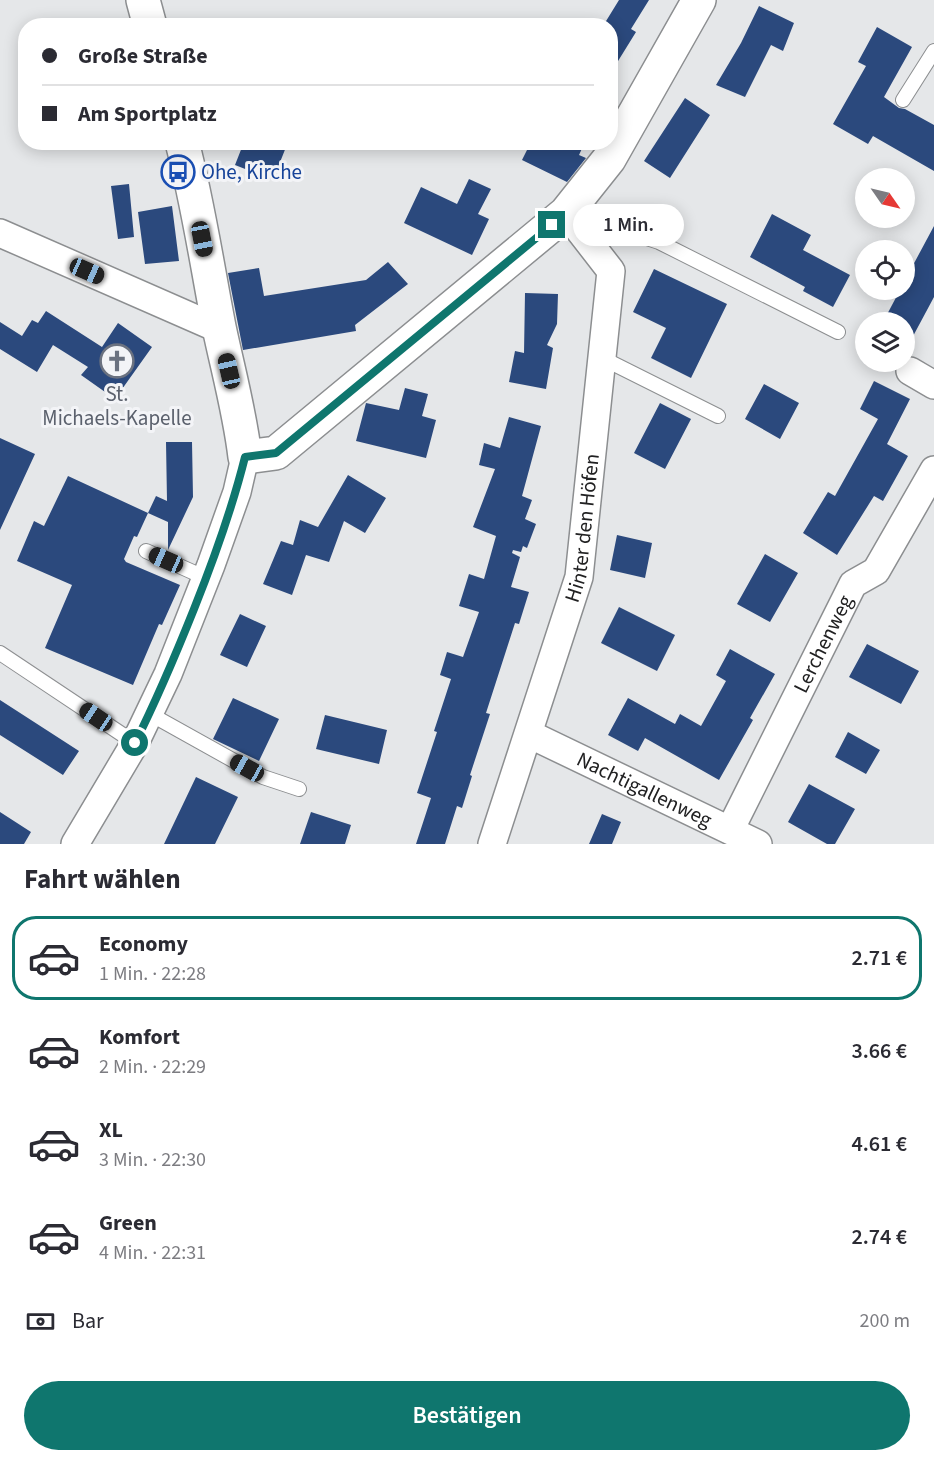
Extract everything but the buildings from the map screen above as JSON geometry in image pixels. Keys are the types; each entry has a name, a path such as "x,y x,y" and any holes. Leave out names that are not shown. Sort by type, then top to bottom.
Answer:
{"street":[{"path":"144,0 148,18"},
{"path":"618,143 699,0"},
{"path":"75,844 135,743 168,674 237,492 245,457 241,426 219,329 184,150"},
{"path":"245,457 276,453 574,223 614,150"},
{"name":"Hinter den Höfen","path":"492,844 579,577 611,271 574,223"},
{"path":"0,233 219,329"},
{"name":"Lerchenweg","path":"730,830 853,584 876,571 934,470"},
{"name":"Nachtigallenweg","path":"529,734 758,844"}],"lane":[{"path":"903,100 934,51"},
{"path":"574,223 619,229 659,242 838,332"},
{"path":"602,358 718,416"},
{"path":"146,551 206,578"},
{"path":"0,653 135,743"},
{"path":"150,714 263,777 299,789"}],"place":[{"name":"Ohe, Kirche","path":"178,172"},
{"name":"St. Michaels-Kapelle","path":"117,361"}],"route":[{"path":"135,743 168,674 211,565 237,492 245,457 276,453 552,225"}]}
